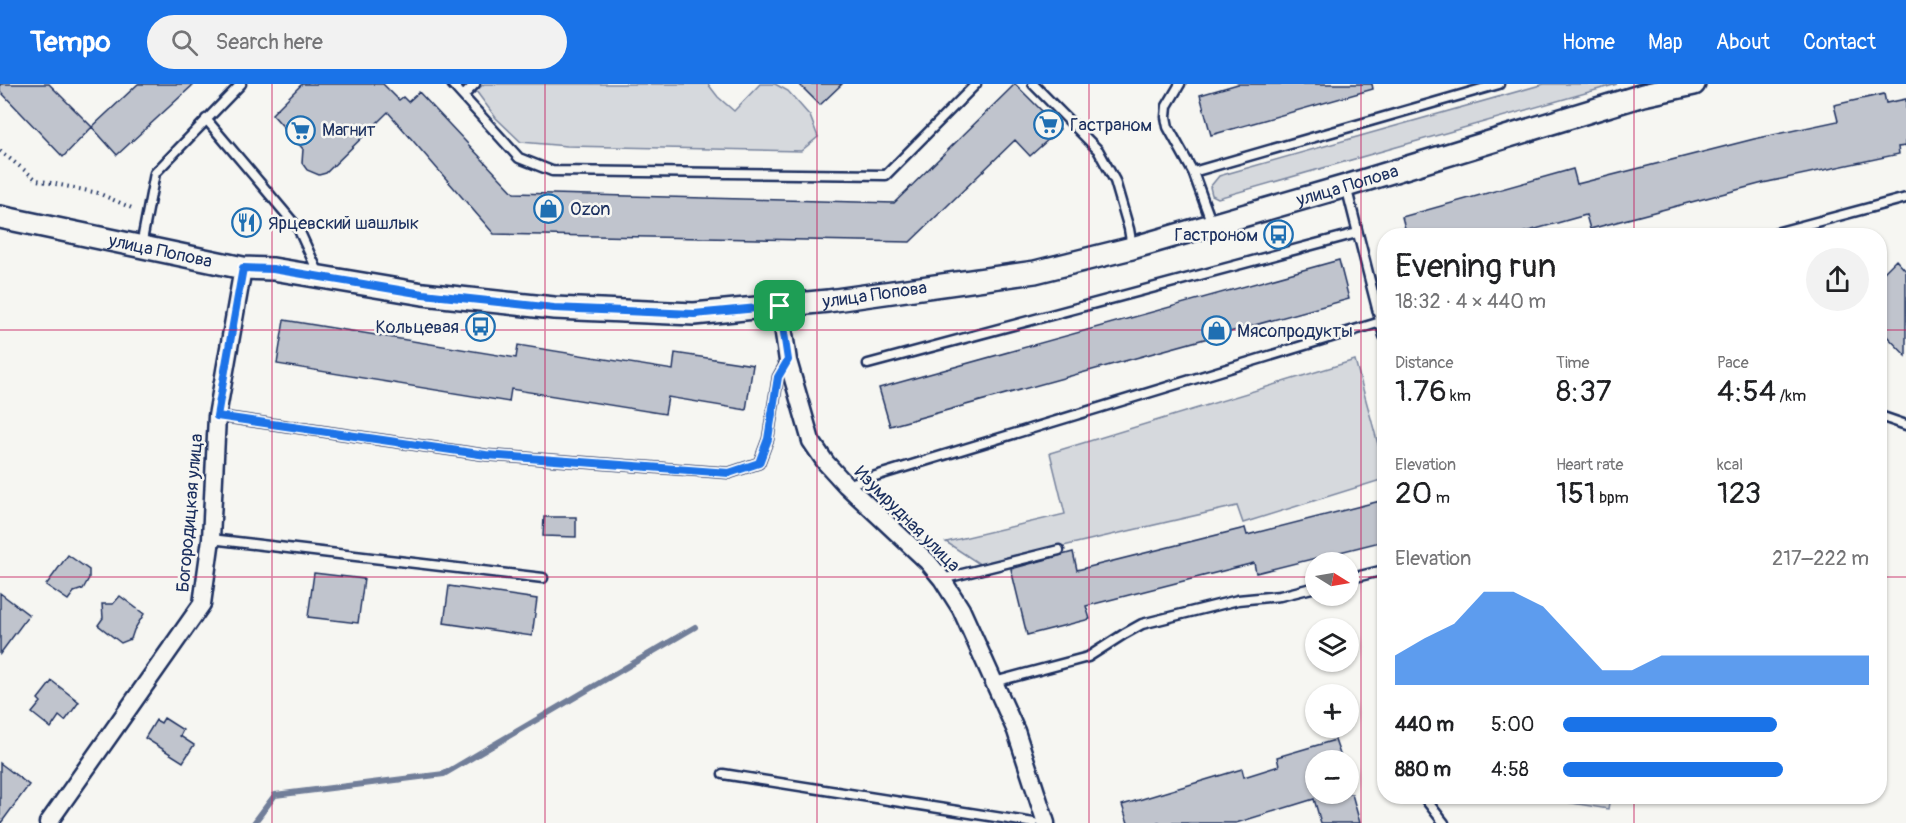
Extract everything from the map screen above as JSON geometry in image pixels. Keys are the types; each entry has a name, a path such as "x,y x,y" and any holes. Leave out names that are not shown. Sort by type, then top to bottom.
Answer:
{"street":[{"name":"улица Попова","path":"0,217 243,268 273,269 423,294 554,308 694,314 780,306 1035,272 1132,248 1346,186 1641,93 1694,84"},
{"name":"Богородицкая улица","path":"48,823 202,604 211,539 217,416 243,268"},
{"name":"Изумрудная улица","path":"780,306 788,360 811,441 826,463 846,485 927,562 942,579 961,609 1017,731 1046,823"}],"lane":[{"path":"141,247 155,173 241,84"},
{"path":"452,84 519,158 552,171 886,175 976,84"},
{"path":"463,96 475,84"},
{"path":"1033,84 1098,150 1115,181 1132,248"},
{"path":"1180,84 1167,106 1168,127 1193,172 1212,224"},
{"path":"1193,172 1499,84"},
{"path":"206,119 298,228 320,278"},
{"path":"1346,186 1377,301"},
{"path":"1794,228 1906,198"},
{"path":"868,364 1357,233"},
{"path":"846,485 1377,324"},
{"path":"217,416 486,455 729,473 759,463 768,439 778,377 788,360"},
{"path":"1887,418 1906,425"},
{"path":"211,539 543,578"},
{"path":"942,579 1059,550"},
{"path":"1359,576 1377,572"},
{"path":"994,682 1088,657 1132,629 1153,621 1238,600 1273,597 1305,590"},
{"path":"723,774 1034,823"},
{"path":"1429,804 1444,823"}],"path":[{"path":"0,151 37,180 98,193 146,215"}],"shaded area":[{"path":"484,84 708,84 718,97 734,111 760,84 775,84 788,91 810,116 818,137 801,151 567,146 521,142 496,118 476,91"},
{"path":"1544,84 1617,84 1218,198 1212,195 1210,187 1219,176"},
{"path":"1355,360 1377,440 1377,481 1243,523 1237,506 981,565 946,542 1065,514 1050,453"},
{"path":"1578,804 1609,804 1608,809"}],"building":[{"path":"0,84 49,84 92,127 63,157 0,91"},
{"path":"138,84 194,84 117,155 92,127"},
{"path":"302,84 383,84 399,100 403,97 408,102 419,92 514,193 894,203 1015,84 1060,129 1030,156 1015,140 910,242 494,234 388,112 326,173 319,175 307,170 302,163 303,149 272,114"},
{"path":"799,84 842,84 820,105"},
{"path":"1238,84 1372,84 1373,89 1211,135 1200,95"},
{"path":"1884,94 1886,103 1906,99 1906,146 1898,147 1899,154 1763,183 1594,228 1590,228 1586,215 1540,228 1405,228 1402,217 1573,169 1577,184 1754,139 1838,121 1834,105"},
{"path":"1339,260 1349,299 890,426 879,388"},
{"path":"1896,260 1906,271 1906,356 1887,336 1887,269"},
{"path":"284,320 516,358 518,345 673,370 675,353 753,365 746,410 668,397 665,414 511,389 509,402 277,364"},
{"path":"1377,502 1377,543 1340,552 1305,552 1305,561 1256,573 1254,563 1086,606 1090,619 1027,635 1011,569 1073,552 1077,570 1245,528 1247,535"},
{"path":"544,517 576,517 576,537 543,536"},
{"path":"68,555 89,570 89,578 83,589 74,592 68,600 46,585"},
{"path":"314,573 364,579 358,623 308,617"},
{"path":"449,586 537,599 532,636 444,623"},
{"path":"0,593 29,615 0,654"},
{"path":"120,596 144,614 131,639 121,643 98,625 103,618 102,604 113,604"},
{"path":"52,681 79,702 65,721 59,716 51,728 32,713 41,702 38,699"},
{"path":"164,718 183,730 180,736 194,745 183,762 145,738 156,720 161,723"},
{"path":"1335,740 1338,750 1305,750 1305,802 1236,823 1128,823 1122,805 1242,769 1244,777 1279,766 1277,757"},
{"path":"0,763 29,785 1,823 0,823"},
{"path":"1315,804 1355,804 1360,823 1321,823"}],"waterway":[{"path":"254,823 275,795 444,774 695,627"}],"place":[{"name":"Гастраном","path":"1049,125"},
{"name":"Магнит","path":"301,130"},
{"name":"Ozon","path":"549,209"},
{"name":"Ярцевский шашлык","path":"247,223"},
{"name":"Гастроном","path":"1279,235"},
{"name":"Кольцевая","path":"480,327"},
{"name":"Мясопродукты","path":"1216,331"}],"route":[{"path":"243,268 273,269 423,294 554,308 694,314 780,306 788,360 778,377 768,439 759,463 729,473 486,455 217,416 243,268"}]}
